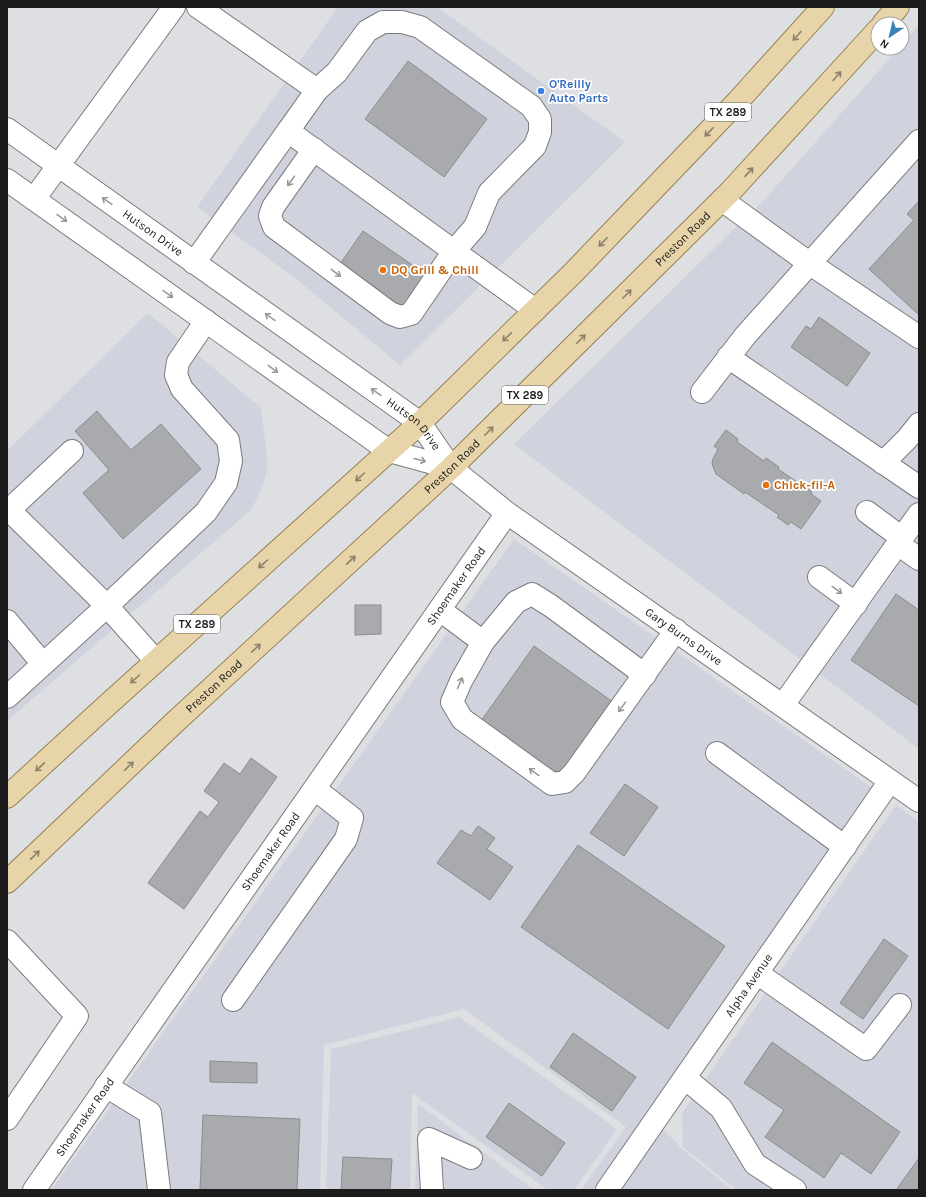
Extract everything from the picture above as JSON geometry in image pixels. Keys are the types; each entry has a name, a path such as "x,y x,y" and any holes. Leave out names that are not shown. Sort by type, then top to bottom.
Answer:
{"main road":[{"name":"TX 289","path":"7,797 420,422 574,272 722,118 823,7"},
{"path":"890,16 898,7"},
{"name":"Preston Road","path":"7,882 176,722 451,468 722,200 870,39"}],"street":[{"path":"34,198 174,7"},
{"path":"198,7 317,90"},
{"path":"194,262 317,90 337,72 367,31 383,22 402,22 420,27 531,106 540,119 540,132 535,146 489,193 475,227 454,251 411,314 400,317 390,313 274,227 270,216 273,207 314,149"},
{"name":"Hutson Drive","path":"7,129 420,422 451,468"},
{"path":"288,131 535,310"},
{"path":"702,392 728,357 750,331 919,141"},
{"name":"Hutson Drive","path":"7,180 389,451 451,468"},
{"path":"722,200 809,263 919,337"},
{"path":"7,696 107,606 206,512 226,483 232,461 228,440 182,389 176,375 178,362 206,321"},
{"path":"728,357 919,487"},
{"path":"883,463 906,440 919,424"},
{"path":"72,451 8,510 107,606 156,661"},
{"name":"Gary Burns Drive","path":"451,468 508,513 919,801"},
{"path":"867,512 919,559"},
{"name":"Shoemaker Road","path":"34,1190 508,513"},
{"path":"783,705 919,514"},
{"path":"819,577 856,604"},
{"path":"645,675 551,606 532,594 516,602 483,642 461,680 452,702 462,719 552,784 565,782 574,773 645,675 676,630"},
{"path":"440,610 483,642"},
{"path":"7,621 43,664"},
{"path":"717,753 845,847"},
{"name":"Alpha Avenue","path":"607,1190 890,781"},
{"path":"233,1000 346,839 352,818 315,788"},
{"path":"7,941 77,1016 7,1119"},
{"path":"757,974 866,1050 900,1006"},
{"path":"685,1078 721,1108 755,1164 795,1190"},
{"path":"106,1086 150,1113 159,1190"},
{"path":"432,1190 429,1139 471,1158"}],"shaded area":[{"path":"338,7 437,7 625,142 400,365 295,278 197,207"},
{"path":"919,25 919,749 514,444 765,199 892,56 910,56 910,35"},
{"path":"148,313 261,408 268,466 263,485 252,509 7,721 7,451"},
{"path":"514,539 871,787 647,1112 682,1149 732,1190 581,1190 626,1127 464,1009 324,1045 320,1190 51,1190"},
{"path":"896,805 919,822 919,1190 737,1190 683,1147 682,1113"},
{"path":"459,1017 617,1129 574,1190 548,1190 412,1093 410,1190 326,1190 331,1049"},
{"path":"418,1104 534,1190 415,1190"}],"building":[{"path":"408,61 487,119 444,177 365,119"},
{"path":"919,201 919,315 869,269 914,220 907,214"},
{"name":"DQ Grill & Chill","path":"363,231 427,275 403,308 340,264"},
{"path":"819,317 870,353 847,386 791,347 806,326 811,329"},
{"path":"97,411 131,450 161,424 201,469 123,539 83,493 109,470 75,431"},
{"name":"Chick-fil-A","path":"726,430 738,439 737,442 764,461 766,458 779,467 778,469 812,492 811,494 821,501 801,529 791,522 788,525 777,517 779,515 745,492 744,494 716,474 712,464 718,449 714,446"},
{"path":"896,594 919,610 919,706 851,660"},
{"path":"355,605 381,605 381,634 355,635"},
{"path":"534,646 613,702 560,776 481,721"},
{"path":"251,758 277,777 184,909 148,883 200,811 208,817 219,802 204,791 224,763 240,774"},
{"path":"625,784 658,807 624,856 590,833"},
{"path":"478,826 495,838 487,849 513,867 490,900 437,863 461,830 471,836"},
{"path":"578,845 725,946 668,1029 521,927"},
{"path":"884,939 908,956 863,1019 840,1003"},
{"path":"573,1033 636,1077 612,1111 550,1067"},
{"path":"772,1042 900,1132 871,1174 841,1153 824,1178 765,1137 784,1110 744,1083"},
{"path":"210,1061 257,1063 257,1083 210,1082"},
{"path":"509,1103 565,1143 542,1176 486,1137"},
{"path":"203,1115 300,1119 297,1190 200,1190"},
{"path":"343,1157 392,1159 390,1190 341,1190"},
{"path":"919,1158 919,1190 896,1190"}],"place":[{"name":"O'Reilly Auto Parts","path":"541,91"},
{"name":"DQ Grill & Chill","path":"383,270"},
{"name":"Chick-fil-A","path":"766,485"}]}
